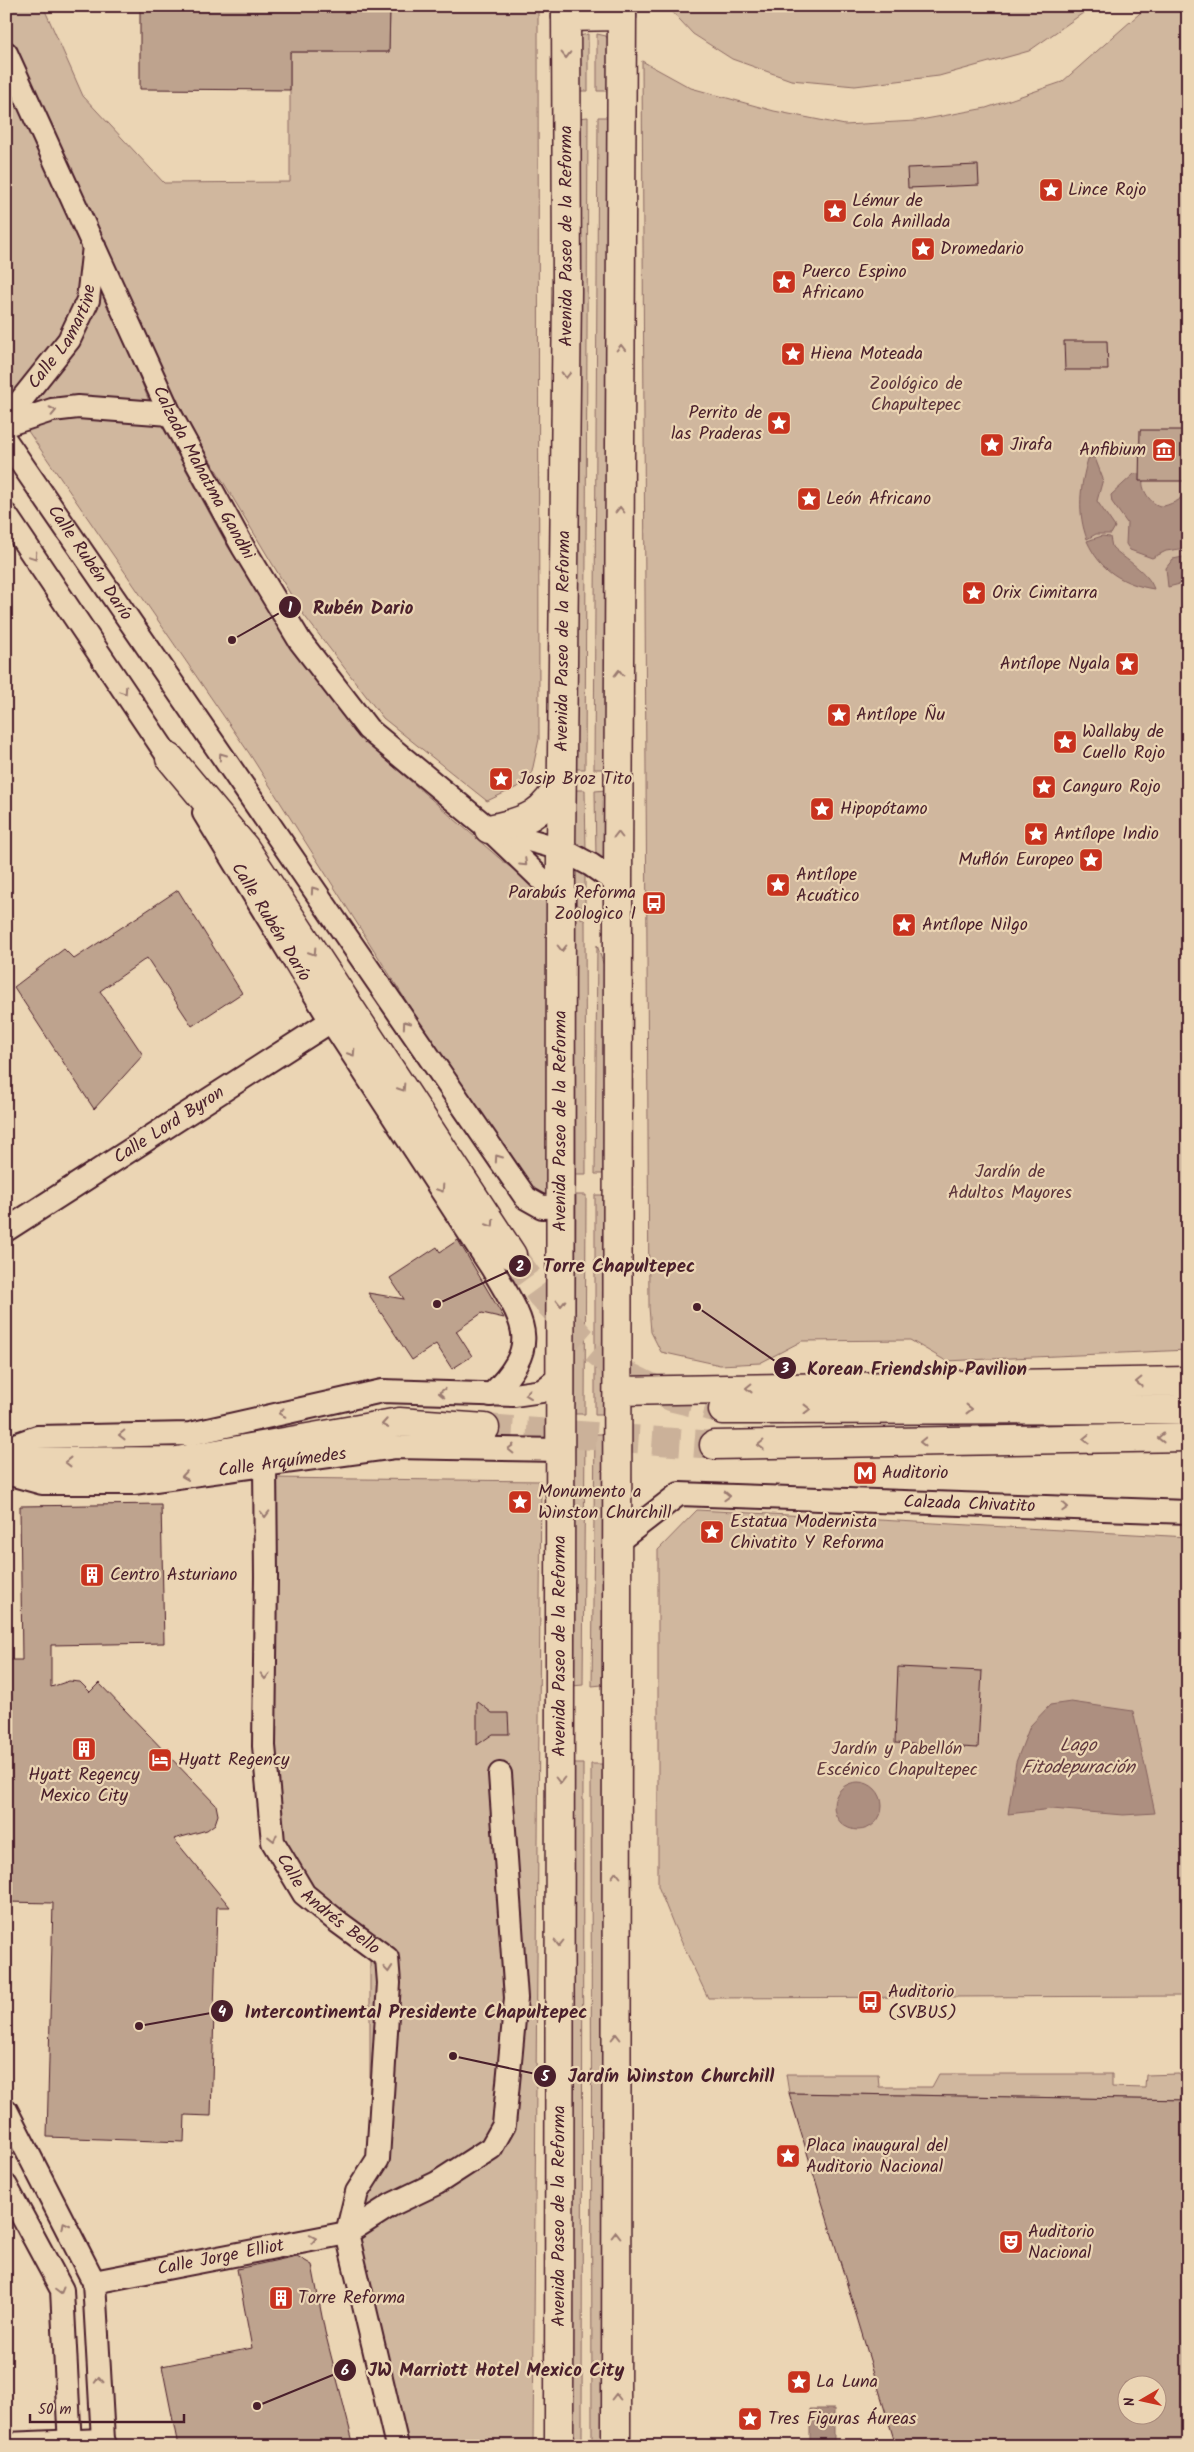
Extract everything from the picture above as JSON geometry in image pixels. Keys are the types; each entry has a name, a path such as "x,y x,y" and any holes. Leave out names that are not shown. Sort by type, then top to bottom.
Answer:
{"main road":[{"path":"566,12 622,11 618,884 616,2446"},
{"name":"Avenida Paseo de la Reforma","path":"559,2446 561,849 567,292 566,12"},
{"path":"170,758 245,848 512,1255"},
{"path":"489,829 516,823 536,813 552,799 562,779"},
{"path":"618,1391 1188,1381"},
{"path":"723,1410 1188,1409"},
{"name":"Calle Arquímedes","path":"6,1462 177,1461 399,1422 485,1428"},
{"path":"714,1445 1188,1437"}],"street":[{"name":"Calzada Mahatma Gandhi","path":"6,53 170,414 247,555 300,641 368,729 489,829 562,899"},
{"name":"Calle Lamartine","path":"6,419 69,340 88,300 94,244"},
{"name":"Calle Lamartine","path":"6,425 52,410 78,408 170,414"},
{"name":"Calle Rubén Darío","path":"6,441 526,1198 542,1207 561,1206"},
{"name":"Calle Rubén Darío","path":"6,516 170,758 331,1021 492,1268 513,1305 524,1335 522,1355 509,1377 491,1395"},
{"name":"Calzada Mahatma Gandhi","path":"489,829 561,849 591,865 618,884"},
{"name":"Calle Lord Byron","path":"6,1230 331,1021"},
{"path":"6,1448 37,1437 190,1434 382,1391 491,1395 542,1392 560,1377"},
{"name":"Calle Arquímedes","path":"6,1473 42,1484 133,1483 395,1447 560,1450"},
{"name":"Calle Andrés Bello","path":"265,1465 264,1746 272,1842 304,1894 387,1958 389,1984 378,2160 357,2192 347,2233 397,2446"},
{"name":"Calzada Chivatito","path":"617,1542 679,1494 1188,1512"},
{"path":"347,2233 391,2205 437,2183 490,2148 504,2126 516,1998 500,1774"},
{"path":"6,2110 94,2282 104,2443 6,2444"},
{"path":"6,2186 62,2290 69,2444"},
{"name":"Calle Jorge Elliot","path":"94,2282 347,2233"}],"green space":[{"path":"6,6 43,6 83,96 164,183 290,182 290,52 389,52 390,6 538,6 539,739 530,781 487,801 383,718 300,610 194,433 119,286 6,38"},
{"path":"667,6 731,10 732,6 1093,6 1029,51 939,76 855,86 791,80 732,59 693,34"},
{"name":"Zoológico de Chapultepec","path":"1148,6 1188,6 1188,1350 946,1361 910,1340 802,1341 760,1363 720,1365 661,1352 651,1332 649,1307 642,61 691,88 774,111 845,125 915,121 986,108 1062,82"},
{"path":"588,34 588,91 578,91 578,39 580,36"},
{"path":"597,34 606,36 609,42 608,91 597,91"},
{"path":"6,72 83,236 151,406 228,547 355,733 506,864 550,896 556,1192 538,1197 523,1185 249,753 6,399"},
{"path":"588,117 585,769 575,769 578,118"},
{"path":"598,117 608,117 606,769 594,769"},
{"path":"575,790 585,790 586,852 575,846"},
{"path":"606,790 607,868 596,859 595,791"},
{"path":"575,866 585,873 585,909 576,904"},
{"path":"575,914 585,921 586,1174 576,1174"},
{"path":"597,945 605,969 606,1174 595,1174"},
{"path":"576,1195 586,1195 585,1414 575,1414"},
{"path":"595,1195 605,1195 605,1415 595,1415"},
{"path":"574,1434 585,1434 583,1685 572,1686"},
{"path":"595,1434 605,1434 602,1685 592,1686"},
{"path":"269,1478 541,1481 533,2446 402,2446 349,2194 370,2156 370,1955 274,1842"},
{"name":"Jardín y Pabellón Escénico Chapultepec","path":"697,1510 1188,1537 1188,1996 708,1998 674,1926 658,1886 658,1550"},
{"path":"573,1764 583,1764 582,2446 572,2446"},
{"path":"591,1764 602,1764 603,2446 592,2446"},
{"path":"786,2074 878,2074 879,2087 932,2087 939,2074 1112,2074 1112,2087 1145,2088 1146,2075 1179,2074 1188,2087 1188,2100 789,2093"}],"water":[{"path":"1091,457 1095,458 1103,479 1097,501 1115,527 1111,534 1096,534 1087,539 1082,519 1081,499 1085,469 1088,459"},
{"path":"1134,474 1139,474 1149,498 1160,506 1166,506 1179,500 1188,485 1188,546 1186,548 1166,551 1152,558 1130,550 1126,544 1127,523 1112,502 1111,495"},
{"path":"1102,536 1110,537 1112,547 1142,571 1154,589 1142,587 1122,579 1105,568 1087,541"},
{"path":"1188,556 1188,582 1168,587 1166,568 1173,559"},
{"name":"Lago Fitodepuración","path":"1071,1702 1133,1711 1155,1813 1123,1815 1052,1809 1008,1814 1016,1762 1030,1726 1050,1705"},
{"path":"853,1782 863,1782 875,1789 882,1801 882,1811 875,1823 863,1830 853,1830 845,1826 838,1819 834,1811 834,1801 838,1793 845,1786"},
{"path":"810,2409 834,2409 834,2446 810,2446"}],"building":[{"path":"140,6 390,6 389,52 290,52 290,90 140,89"},
{"path":"978,165 979,185 908,188 907,168"},
{"path":"1064,341 1107,341 1108,370 1065,370"},
{"name":"Anfibium","path":"1140,430 1188,430 1188,481 1139,481"},
{"path":"178,890 242,993 192,1026 147,958 100,991 143,1055 94,1109 14,987 64,949 74,959"},
{"path":"458,1240 504,1318 482,1313 456,1331 472,1356 452,1369 436,1344 412,1360 368,1293 404,1299 390,1278 437,1247 440,1252"},
{"path":"161,1504 164,1643 51,1645 51,1687 69,1681 80,1682 90,1692 99,1683 216,1805 218,1815 215,1824 207,1830 174,1839 230,1907 217,1907 211,2116 185,2115 184,2142 47,2137 53,1903 6,1902 6,1660 22,1660 20,1506"},
{"path":"898,1667 982,1671 978,1748 895,1743"},
{"path":"477,1701 492,1713 508,1713 509,1734 493,1734 477,1745"},
{"name":"Auditorio Nacional","path":"789,2093 1188,2100 1188,2446 896,2446"},
{"path":"297,2256 312,2265 325,2332 354,2446 178,2446 162,2366 252,2348 237,2269"}],"tunnel":[{"path":"512,1255 541,1295 582,1339 622,1373 673,1398 723,1410"},
{"path":"485,1428 714,1445"}],"place":[{"name":"Lince Rojo","path":"1051,190"},
{"name":"Lémur de Cola Anillada","path":"835,211"},
{"name":"Dromedario","path":"923,249"},
{"name":"Puerco Espino Africano","path":"784,282"},
{"name":"Hiena Moteada","path":"793,354"},
{"name":"Perrito de las Praderas","path":"779,423"},
{"name":"Jirafa","path":"992,445"},
{"name":"Anfibium","path":"1164,450"},
{"name":"León Africano","path":"809,499"},
{"name":"Orix Cimitarra","path":"974,593"},
{"name":"Rubén Dario","path":"232,640"},
{"name":"Antílope Nyala","path":"1127,664"},
{"name":"Antílope Ñu","path":"839,715"},
{"name":"Wallaby de Cuello Rojo","path":"1065,742"},
{"name":"Josip Broz Tito","path":"501,779"},
{"name":"Canguro Rojo","path":"1044,787"},
{"name":"Hipopótamo","path":"822,809"},
{"name":"Antílope Indio","path":"1036,834"},
{"name":"Muflón Europeo","path":"1091,860"},
{"name":"Antílope Acuático","path":"778,885"},
{"name":"Parabús Reforma Zoologico I","path":"654,903"},
{"name":"Antílope Nilgo","path":"904,925"},
{"name":"Torre Chapultepec","path":"437,1304"},
{"name":"Korean Friendship Pavilion","path":"697,1307"},
{"name":"Auditorio","path":"865,1473"},
{"name":"Monumento a Winston Churchill","path":"520,1502"},
{"name":"Estatua Modernista Chivatito Y Reforma","path":"712,1532"},
{"name":"Centro Asturiano","path":"92,1575"},
{"name":"Hyatt Regency Mexico City","path":"84,1749"},
{"name":"Hyatt Regency","path":"160,1760"},
{"name":"Auditorio (SVBUS)","path":"870,2002"},
{"name":"Intercontinental Presidente Chapultepec","path":"139,2026"},
{"name":"Jardín Winston Churchill","path":"453,2056"},
{"name":"Placa inaugural del Auditorio Nacional","path":"788,2156"},
{"name":"Auditorio Nacional","path":"1011,2242"},
{"name":"Torre Reforma","path":"281,2298"},
{"name":"La Luna","path":"799,2382"},
{"name":"JW Marriott Hotel Mexico City","path":"257,2406"},
{"name":"Tres Figuras Áureas","path":"750,2419"}],"park label":[{"name":"Jardín de Adultos Mayores","path":"1010,1182"}]}
